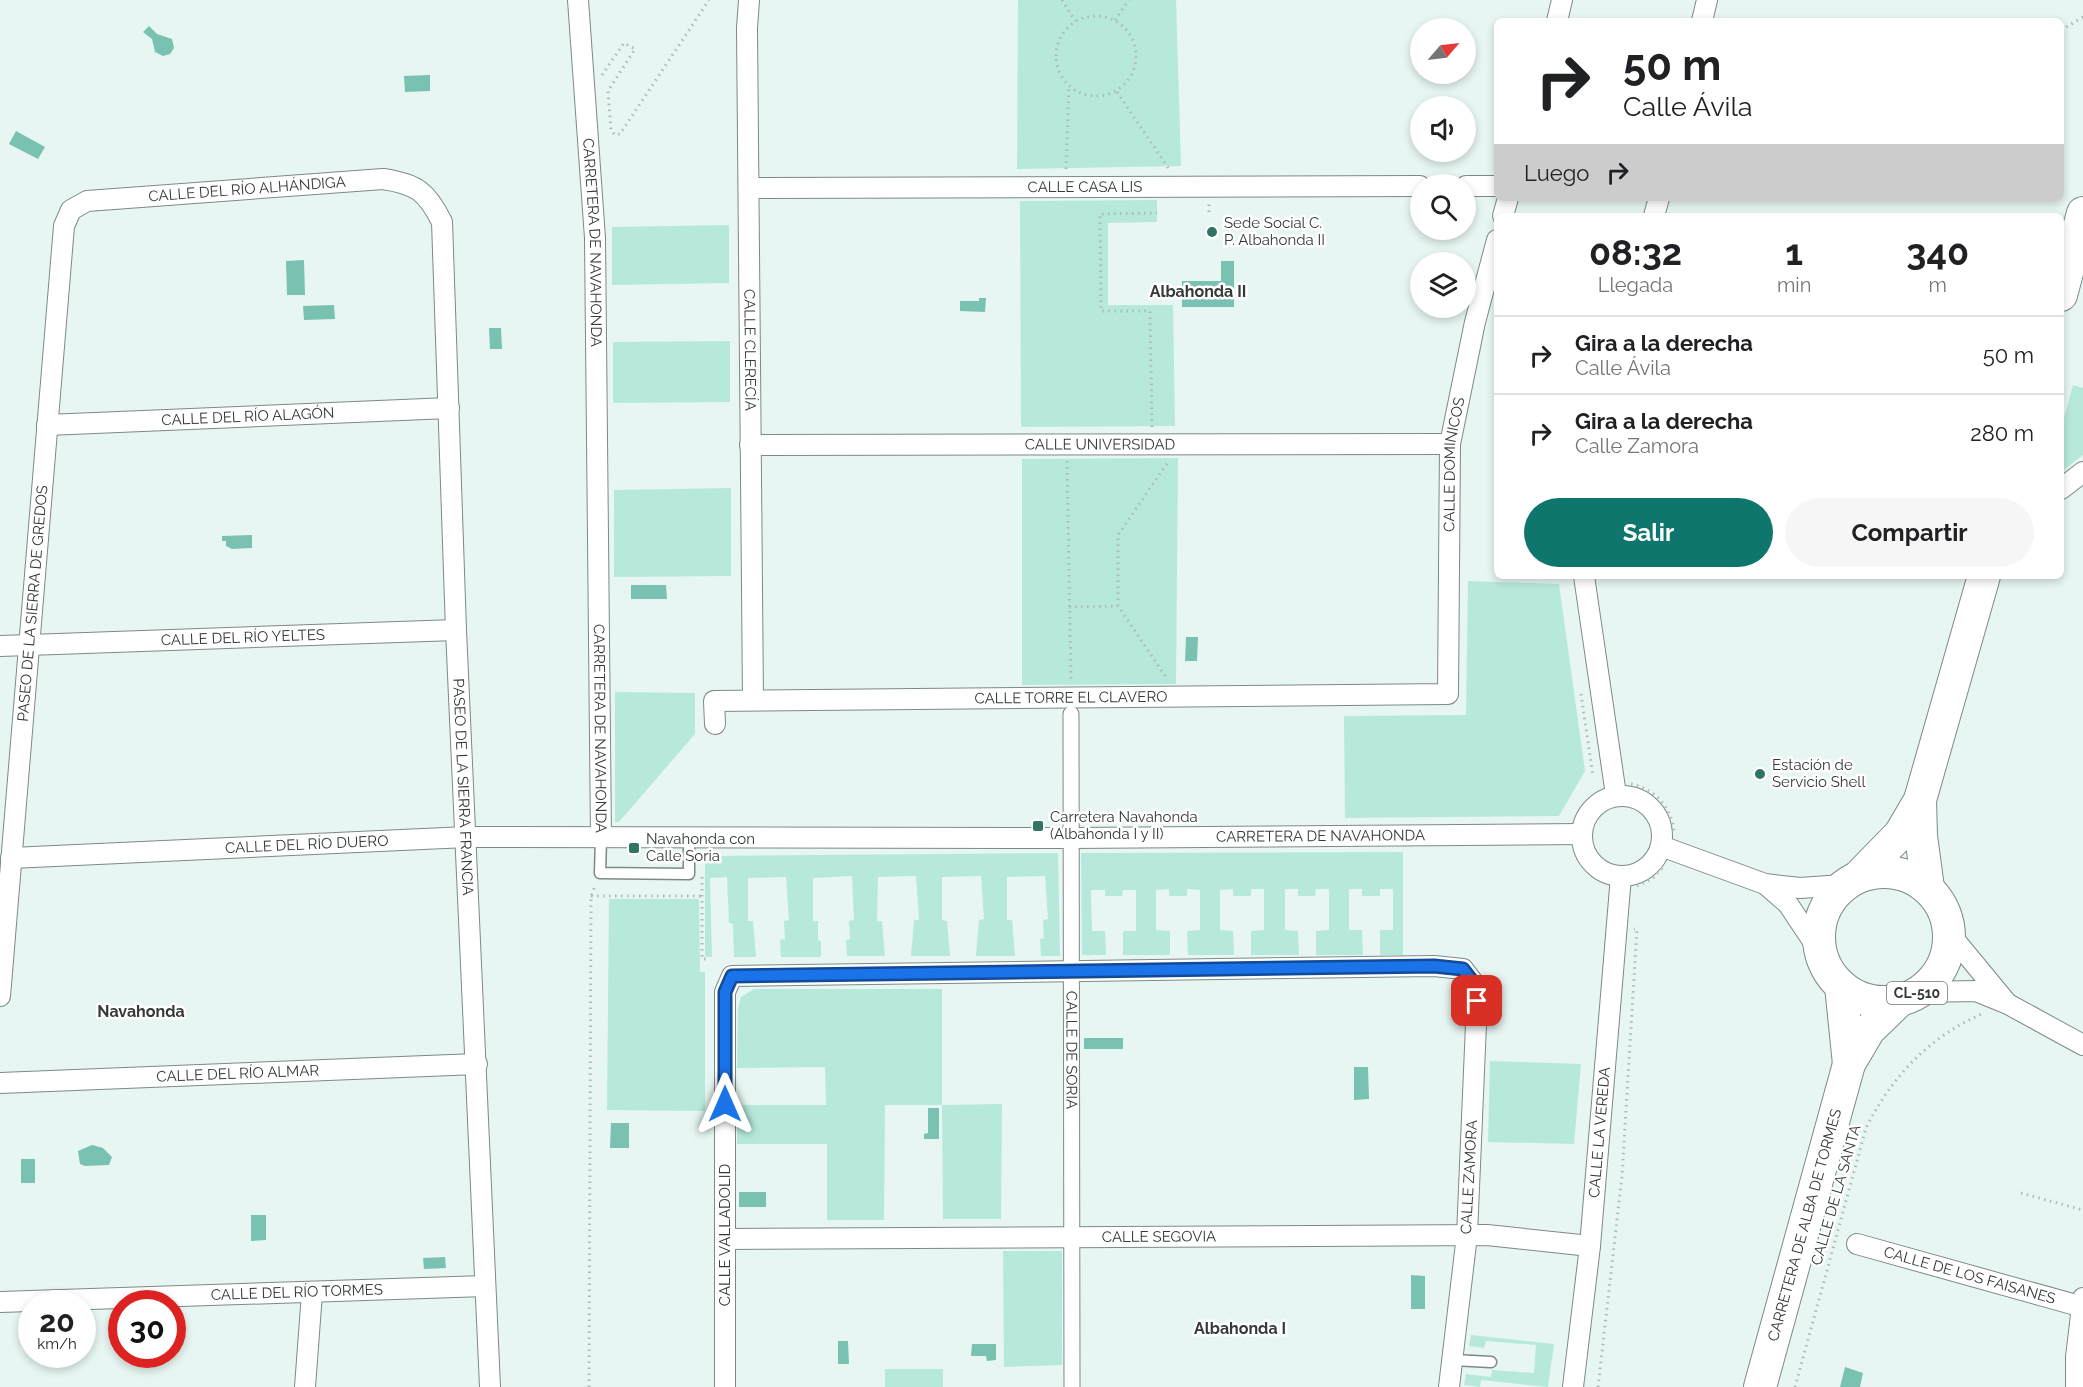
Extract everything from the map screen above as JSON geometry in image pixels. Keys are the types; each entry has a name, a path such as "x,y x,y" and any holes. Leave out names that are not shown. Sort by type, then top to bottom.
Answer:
{"main road":[{"path":"2064,284 2083,213"},
{"name":"CL-510","path":"1852,880 1884,871 1908,876 1928,888 1944,911 1949,933 1946,958 1936,977 1910,996 1878,1002 1857,997 1841,986 1828,971 1820,952 1819,924 1827,902 1900,834 1920,800 1984,585"},
{"name":"CL-510","path":"1920,800 1921,836 1928,888"},
{"name":"CARRETERA DE ALBA DE TORMES","path":"1841,986 1849,1064"},
{"name":"CARRETERA DE ALBA DE TORMES","path":"1760,1387 1849,1064 1869,1030 1910,996"}],"street":[{"name":"CARRETERA DE NAVAHONDA","path":"578,0 595,238 601,838 1071,838 1582,834"},
{"name":"CALLE CLERECÍA","path":"749,0 753,700"},
{"path":"1558,18 1563,0"},
{"path":"1702,18 1707,0"},
{"name":"CALLE DEL RÍO ALHÁNDIGA","path":"71,210 87,201 384,179 408,183 422,192"},
{"name":"CALLE CASA LIS","path":"749,188 1410,186"},
{"path":"1476,186 1494,186"},
{"name":"PASEO DE LA SIERRA FRANCIA","path":"422,192 433,204 442,222 456,630 490,1387"},
{"name":"PASEO DE LA SIERRA DE GREDOS","path":"0,996 64,226 71,210"},
{"name":"CALLE DOMINICOS","path":"1449,694 1450,444 1475,322 1494,251"},
{"name":"CALLE DEL RÍO ALAGÓN","path":"47,425 449,408"},
{"name":"CALLE UNIVERSIDAD","path":"750,445 1450,444"},
{"path":"2064,485 2083,472"},
{"path":"1584,579 1616,795"},
{"name":"CALLE DEL RÍO YELTES","path":"0,646 29,647 456,630"},
{"name":"CALLE TORRE EL CLAVERO","path":"715,724 714,701 1449,694"},
{"name":"CALLE DE SORIA","path":"1071,714 1072,1387"},
{"path":"1616,795 1635,797 1656,813 1662,829 1661,846 1656,858 1646,868 1634,874 1621,876 1606,872 1593,863 1584,849 1582,834 1587,815 1601,801 1616,795"},
{"name":"CALLE DEL RÍO DUERO","path":"11,858 467,837 601,838"},
{"path":"1661,846 1765,884 1800,888 1852,880"},
{"name":"CALLE LA VEREDA","path":"1573,1387 1590,1246 1621,876"},
{"path":"1765,884 1788,904 1820,952"},
{"path":"1949,933 2008,1004"},
{"name":"CALLE ZAMORA","path":"1072,970 1434,966 1463,969 1473,982 1477,1001 1467,1235 1449,1387"},
{"name":"CALLE VALLADOLID","path":"725,1387 725,992 732,976 1072,970"},
{"path":"1910,996 1976,991 2008,1004 2083,1045"},
{"name":"CALLE DEL RÍO ALMAR","path":"0,1083 477,1064"},
{"name":"CALLE SEGOVIA","path":"725,1239 1487,1235 1590,1246"},
{"name":"CALLE DE LOS FAISANES","path":"1857,1244 2082,1304"},
{"name":"CALLE DEL RÍO TORMES","path":"0,1302 485,1286"},
{"path":"305,1387 312,1293"},
{"path":"2076,1387 2082,1304"}],"lane":[{"path":"601,838 600,873 689,874 689,837"},
{"path":"1453,1360 1491,1362"}],"path":[{"path":"593,77 604,75 624,43 635,49 608,91 611,130 615,135 621,134 709,0"},
{"path":"1062,0 1075,21"},
{"path":"1115,20 1129,0"},
{"path":"1066,171 1069,86 1056,64 1056,52 1062,34 1075,21 1088,16 1102,16 1115,20 1133,37 1137,55 1133,74 1117,92 1092,97 1069,86"},
{"path":"2064,28 2083,17"},
{"path":"1117,92 1170,170"},
{"path":"1152,429 1150,311 1101,311 1100,214 1157,213"},
{"path":"1067,456 1071,687"},
{"path":"1172,686 1118,606 1118,535 1173,456"},
{"path":"1069,607 1118,606"},
{"path":"589,1387 591,896 600,873"},
{"path":"702,874 702,960 708,959"},
{"path":"591,896 702,896"},
{"path":"1598,1387 1622,1176 1637,929 1628,929"},
{"name":"CALLE DE LA SANTA","path":"1795,1387 1866,1128 1881,1098 1918,1054 1957,1025 2008,1004"},
{"path":"2022,1192 2083,1210"}],"shaded area":[{"path":"1018,0 1176,0 1181,166 1017,169"},
{"path":"149,26 157,34 172,39 174,48 170,54 163,56 155,52 152,39 143,32"},
{"path":"430,75 430,91 405,92 404,76"},
{"path":"16,131 45,147 38,159 9,144"},
{"path":"1157,200 1157,222 1108,223 1108,305 1173,305 1175,426 1021,427 1020,201"},
{"path":"729,225 729,283 612,285 612,227"},
{"path":"304,260 305,295 287,295 286,261"},
{"path":"1221,261 1234,261 1234,307 1182,307 1182,281 1221,281"},
{"path":"979,298 986,298 985,312 960,311 960,301 979,301"},
{"path":"334,305 335,319 304,320 303,306"},
{"path":"489,328 501,328 502,349 490,349"},
{"path":"730,341 730,402 613,403 613,342"},
{"path":"2073,385 2083,388 2083,455 2064,470 2064,418"},
{"path":"1178,458 1176,684 1022,685 1022,459"},
{"path":"731,488 731,576 614,577 614,490"},
{"path":"252,535 252,548 232,549 226,546 226,541 222,541 222,536"},
{"path":"1468,581 1559,584 1585,771 1559,816 1345,818 1344,716 1466,715"},
{"path":"631,585 666,585 667,599 631,599"},
{"path":"1186,637 1198,637 1197,661 1185,661"},
{"path":"615,692 695,693 695,734 619,822 615,822"},
{"path":"1403,852 1403,955 1380,955 1380,930 1393,930 1393,889 1380,889 1380,896 1362,896 1362,889 1349,889 1349,930 1362,930 1363,955 1316,955 1316,931 1329,930 1329,889 1316,889 1315,896 1298,896 1298,889 1285,889 1285,930 1298,931 1299,955 1251,955 1251,931 1264,930 1264,889 1251,889 1251,896 1233,896 1233,889 1220,890 1220,930 1233,931 1234,955 1188,955 1187,931 1200,930 1200,890 1187,889 1187,896 1169,896 1169,889 1156,890 1156,930 1170,931 1170,955 1123,955 1123,931 1136,931 1136,890 1123,890 1122,896 1105,896 1105,890 1091,890 1092,931 1105,931 1106,955 1082,955 1081,853"},
{"path":"1058,853 1060,956 1041,956 1040,939 1044,938 1043,920 1048,919 1045,876 1007,877 1007,920 1012,920 1015,956 976,956 979,920 984,919 981,876 942,877 942,920 947,921 950,956 911,956 914,920 919,920 916,876 878,877 877,921 882,921 885,956 847,956 846,940 850,939 849,921 854,920 852,876 813,878 813,921 818,921 821,957 781,957 780,940 785,939 784,921 789,920 786,877 748,878 748,921 753,921 756,957 734,957 733,924 729,923 727,877 710,878 712,957 705,957 705,856"},
{"path":"609,899 699,899 700,972 705,972 705,1111 607,1110"},
{"path":"754,989 942,989 942,1105 885,1105 884,1220 827,1220 827,1144 737,1144 737,1105 826,1105 825,1067 737,1068 738,1008 741,997"},
{"path":"1084,1038 1123,1038 1123,1049 1084,1049"},
{"path":"1490,1061 1581,1064 1574,1144 1488,1142"},
{"path":"1354,1067 1368,1067 1369,1099 1354,1100"},
{"path":"1002,1104 1001,1219 943,1219 942,1105"},
{"path":"928,1108 939,1108 939,1139 924,1139 924,1134 928,1133"},
{"path":"611,1123 629,1123 629,1148 610,1148"},
{"path":"92,1145 103,1148 112,1157 109,1165 85,1166 80,1164 78,1151"},
{"path":"21,1159 35,1159 35,1183 21,1183"},
{"path":"739,1192 766,1192 766,1207 739,1207"},
{"path":"251,1215 266,1215 266,1240 251,1241"},
{"path":"1003,1251 1062,1251 1062,1365 1004,1367"},
{"path":"445,1257 446,1268 424,1269 423,1258"},
{"path":"1411,1275 1425,1276 1425,1309 1411,1309"},
{"path":"1471,1335 1554,1344 1548,1387 1481,1380 1480,1387 1464,1385 1466,1374 1491,1377 1492,1370 1534,1373 1536,1345 1486,1341 1484,1348 1469,1346"},
{"path":"838,1341 848,1341 849,1364 838,1364"},
{"path":"972,1344 996,1344 996,1360 987,1361 986,1356 971,1356"},
{"path":"1845,1367 1863,1373 1860,1387 1840,1387"},
{"path":"885,1369 943,1369 943,1387 885,1387"}],"place":[{"name":"Sede Social C. P. Albahonda II","path":"1212,232"},
{"name":"Estación de Servicio Shell","path":"1760,774"},
{"name":"Carretera Navahonda (Albahonda I y II)","path":"1038,826"},
{"name":"Navahonda con Calle Soria","path":"634,848"}],"district":[{"name":"Albahonda II","path":"1198,291"},
{"name":"Navahonda","path":"141,1011"},
{"name":"Albahonda I","path":"1240,1328"}],"route":[{"path":"725,1104 725,992 732,976 1434,966 1463,969 1473,982 1477,1001"}]}
